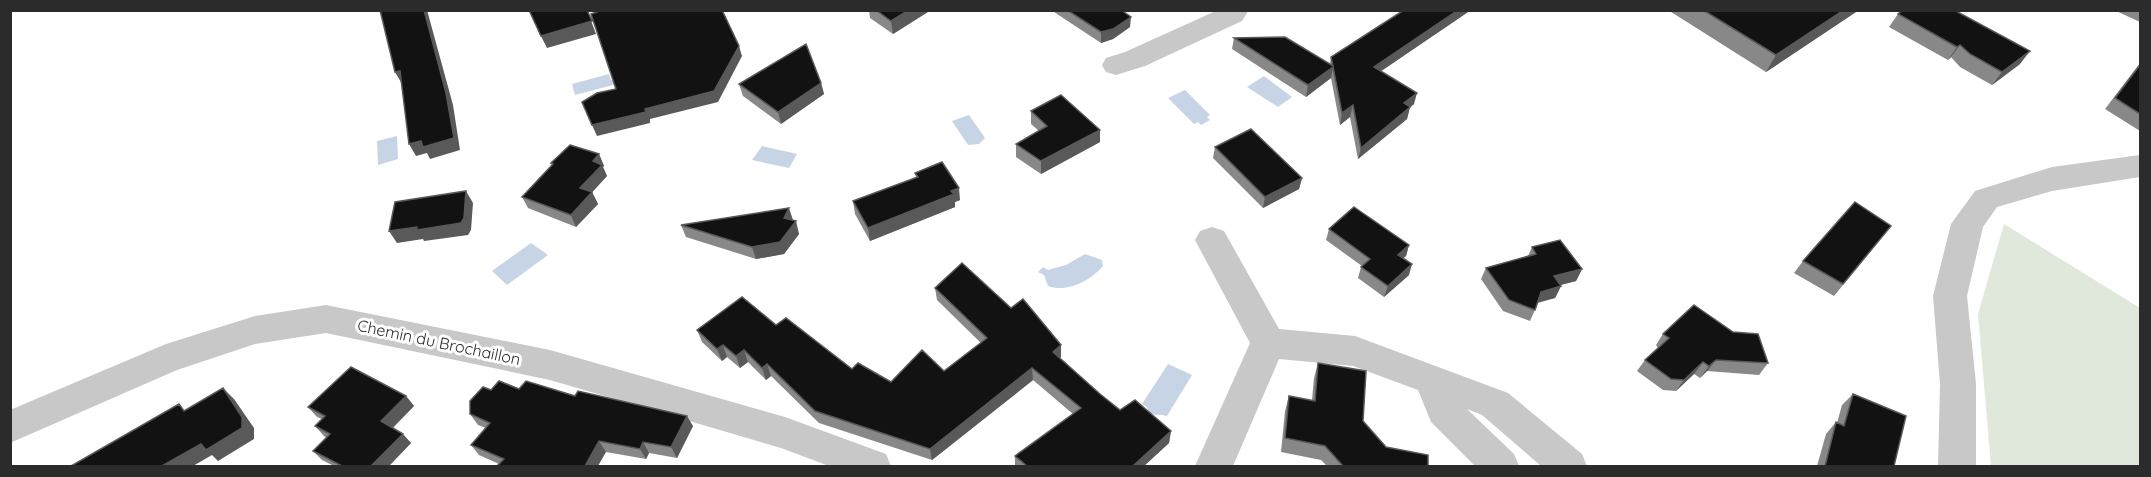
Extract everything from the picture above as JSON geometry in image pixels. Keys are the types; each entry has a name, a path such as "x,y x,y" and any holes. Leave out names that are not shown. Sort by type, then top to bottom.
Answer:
{"street":[{"path":"1116,65 1135,59 1232,15 1235,10"},
{"path":"1957,466 1958,384 1950,296 1968,224 1986,199 2052,179 2140,166"},
{"path":"1212,240 1268,344"},
{"name":"Chemin du Brochaillon","path":"10,428 166,359 255,330 326,319 550,365 785,433 872,466"},
{"path":"1268,344 1355,351 1495,404 1568,466"},
{"path":"1214,466 1268,344"},
{"path":"1433,382 1444,411 1500,466"}],"shaded area":[{"path":"2004,224 2140,308 2140,466 1991,466 1978,314"}],"water":[{"path":"609,74 611,80 615,79 617,84 575,95 572,84"},
{"path":"1264,76 1292,97 1278,107 1247,87"},
{"path":"1185,90 1210,115 1207,117 1210,120 1201,125 1198,122 1194,124 1168,98"},
{"path":"969,115 985,138 979,144 968,145 952,121"},
{"path":"397,136 398,159 378,165 377,141"},
{"path":"762,146 797,154 789,168 752,160"},
{"path":"531,243 548,255 507,285 492,271"},
{"path":"1085,254 1102,260 1103,266 1078,284 1063,288 1048,286 1044,275 1038,272 1043,267 1048,270 1066,265"},
{"path":"1168,364 1192,375 1167,416 1149,413 1147,407 1142,404"}],"building":[{"path":"380,10 424,10 446,93 454,138 423,147 421,141 409,144 400,71 395,72"},
{"path":"529,10 587,10 592,21 541,36"},
{"path":"602,10 722,10 739,46 714,91 645,109 646,112 592,125 582,102 597,93 616,89 591,14"},
{"path":"876,10 909,10 891,21"},
{"path":"1067,10 1121,10 1131,17 1113,29 1101,32"},
{"path":"1404,10 1458,10 1374,67 1417,93 1404,103 1410,107 1361,148 1353,105 1342,113 1333,67 1308,85 1234,38 1285,37 1333,66 1331,57"},
{"path":"1703,10 1844,10 1776,55"},
{"path":"1903,10 1954,10 2030,51 2002,72 1970,54 1960,45 1957,47 1898,14"},
{"path":"806,44 821,83 778,112 739,84"},
{"path":"2140,65 2140,114 2115,98"},
{"path":"1061,95 1100,130 1041,161 1016,144 1047,126 1031,111"},
{"path":"1251,129 1302,178 1265,197 1215,147"},
{"path":"570,145 599,154 593,161 602,165 580,188 592,192 571,215 522,197 553,164 551,163"},
{"path":"942,162 959,188 951,191 954,194 868,228 853,201 918,177 915,173"},
{"path":"466,191 464,218 461,223 417,230 417,227 389,231 395,202"},
{"path":"1855,202 1891,226 1843,284 1803,261"},
{"path":"1354,207 1409,245 1398,255 1412,264 1388,286 1361,267 1370,259 1329,229"},
{"path":"789,208 784,218 796,221 780,242 752,247 681,225"},
{"path":"1560,240 1582,269 1554,276 1561,286 1541,292 1535,310 1509,300 1486,268 1536,254 1532,247"},
{"path":"962,263 1011,308 1023,299 1061,345 1053,352 1100,394 1120,410 1135,400 1171,431 1133,466 1027,466 1015,456 1081,408 1032,368 930,449 815,411 767,364 762,368 744,350 736,356 723,345 717,349 697,330 742,297 776,325 786,318 852,369 858,363 891,382 922,350 944,371 987,338 935,288"},
{"path":"1694,305 1733,332 1758,334 1768,363 1716,360 1709,366 1703,362 1684,380 1671,379 1645,360 1669,338 1663,334"},
{"path":"1318,363 1366,371 1363,421 1386,447 1428,455 1428,466 1343,466 1325,446 1285,438 1289,396 1315,401"},
{"path":"351,367 406,396 381,421 403,434 371,466 342,466 313,451 330,434 315,426 325,416 308,407"},
{"path":"499,381 519,389 526,381 575,396 578,391 687,416 671,447 643,442 640,449 599,441 585,466 497,466 504,459 471,445 490,423 470,414 470,401 483,387 491,390"},
{"path":"223,388 242,417 242,428 206,450 201,444 162,466 71,466 179,404 184,411"},
{"path":"1853,394 1906,416 1894,466 1825,466 1836,422 1844,426"}]}
